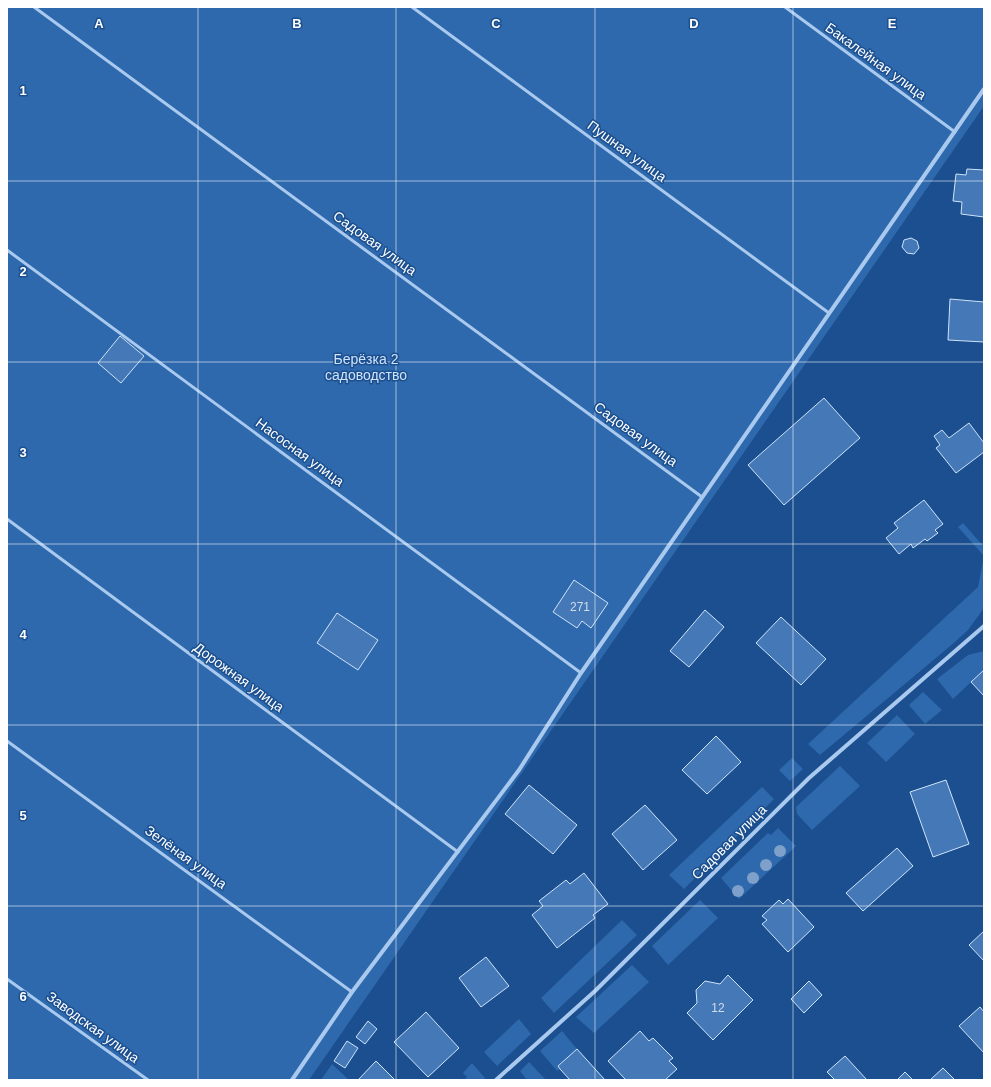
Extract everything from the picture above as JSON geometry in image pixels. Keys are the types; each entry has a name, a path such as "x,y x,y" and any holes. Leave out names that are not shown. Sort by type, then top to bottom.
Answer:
{"street":[{"path":"292,1080 352,992 519,770 581,673 984,89"},
{"name":"Садовая улица","path":"496,1080 595,991 808,778 984,626"}],"lane":[{"name":"Садовая улица","path":"34,7 702,497"},
{"name":"Пушная улица","path":"412,7 829,313"},
{"name":"Бакалейная улица","path":"785,7 955,132"},
{"name":"Насосная улица","path":"7,250 581,673"},
{"name":"Дорожная улица","path":"7,520 458,852"},
{"name":"Зелёная улица","path":"7,741 352,992"},
{"name":"Заводская улица","path":"7,979 148,1080"}],"green space":[{"name":"Берёзка 2 садоводство","path":"7,7 984,7 984,106 309,1080 7,1080"},
{"path":"963,523 984,547 984,556 958,527"},
{"path":"984,556 984,608 968,630 820,755 808,744 978,587"},
{"path":"984,651 984,670 953,699 937,679 968,655"},
{"path":"923,692 942,710 925,724 909,705"},
{"path":"897,715 915,734 886,762 867,743"},
{"path":"792,758 803,769 790,781 779,770"},
{"path":"840,766 860,786 812,830 797,814 796,807"},
{"path":"762,787 774,799 684,889 669,875"},
{"path":"778,828 796,846 739,899 721,878 768,833 771,835"},
{"path":"700,900 718,918 668,965 652,946"},
{"path":"622,920 637,935 554,1013 541,998"},
{"path":"632,965 649,982 594,1033 576,1017"},
{"path":"519,1019 531,1034 497,1066 484,1052"},
{"path":"562,1031 577,1049 558,1066 560,1069 557,1071 540,1051"},
{"path":"529,1062 546,1080 527,1080 520,1071"},
{"path":"472,1063 485,1078 483,1080 464,1080 467,1077 463,1073"},
{"path":"332,1064 349,1080 321,1080"}],"building":[{"path":"967,169 984,170 984,217 961,214 962,202 953,201 956,174 966,175"},
{"path":"911,238 917,241 919,248 914,254 907,253 902,247 904,240"},
{"path":"950,299 984,302 984,342 948,340"},
{"path":"120,336 144,356 121,383 98,363"},
{"path":"824,398 860,438 784,505 748,465"},
{"path":"969,423 984,443 984,452 956,473 936,448 940,445 934,436 942,430 949,438"},
{"path":"924,500 943,524 935,530 938,533 927,541 925,539 913,548 911,544 899,554 886,538 898,528 894,523"},
{"path":"574,580 608,603 591,628 582,621 577,628 553,612"},
{"path":"705,610 724,627 689,667 670,651"},
{"path":"337,613 378,640 358,670 317,643"},
{"path":"781,617 826,659 801,685 756,643"},
{"path":"984,670 984,696 971,682"},
{"path":"716,736 741,762 707,794 682,770"},
{"path":"946,780 969,844 933,857 910,792"},
{"path":"529,785 577,825 553,854 505,814"},
{"path":"645,805 677,840 643,870 612,834"},
{"path":"897,848 913,866 863,911 846,893"},
{"path":"584,873 608,904 593,915 595,918 557,948 532,915 543,906 539,901 566,880 570,884"},
{"path":"788,899 814,927 788,952 762,924 767,920 762,916 779,900 783,904"},
{"path":"984,931 984,961 969,945"},
{"path":"486,957 509,986 481,1007 459,978"},
{"path":"728,975 753,1000 713,1040 687,1013 697,1003 696,990 705,981 720,984"},
{"path":"809,981 822,995 804,1013 791,999"},
{"path":"980,1007 984,1012 984,1053 959,1026"},
{"path":"426,1012 459,1048 428,1077 394,1042"},
{"path":"368,1021 377,1029 365,1044 356,1037"},
{"path":"640,1031 649,1041 653,1038 673,1058 669,1061 677,1069 665,1080 626,1080 608,1061"},
{"path":"347,1041 358,1048 345,1068 334,1061"},
{"path":"577,1049 605,1080 570,1080 560,1069 558,1066"},
{"path":"845,1056 867,1080 835,1080 827,1072"},
{"path":"376,1061 395,1080 358,1080"},
{"path":"943,1068 955,1080 930,1080"},
{"path":"905,1072 913,1080 897,1080"}]}
